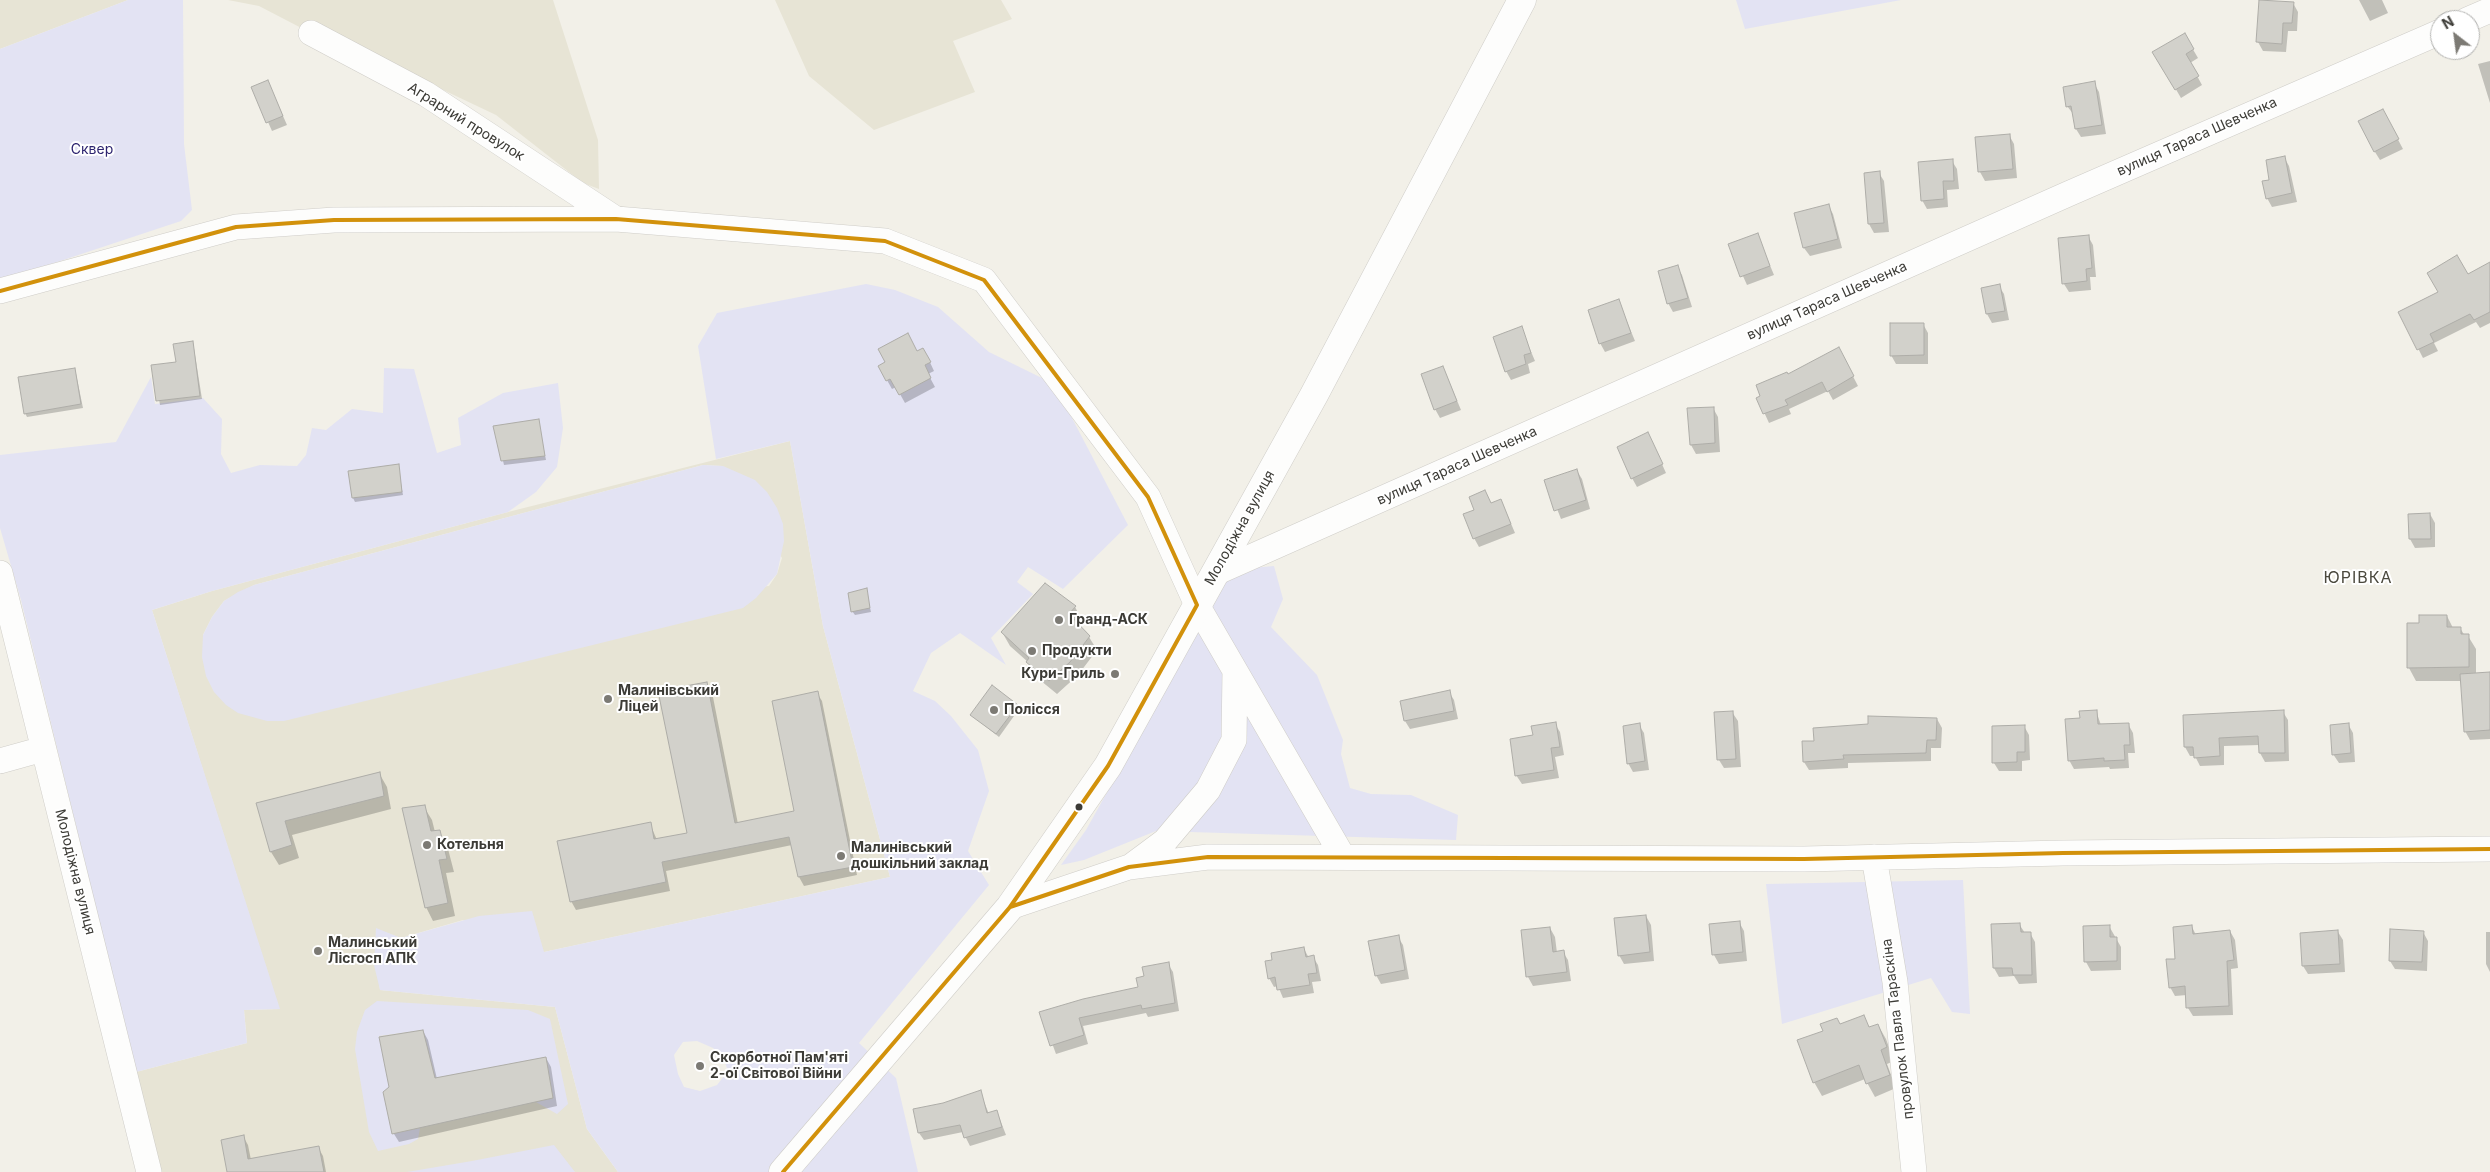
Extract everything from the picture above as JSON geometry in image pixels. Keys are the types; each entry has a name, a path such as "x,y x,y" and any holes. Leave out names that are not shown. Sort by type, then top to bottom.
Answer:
{"street":[{"name":"Молодіжна вулиця","path":"783,1172 1010,906 1108,766 1275,465 1522,0"},
{"name":"Аграрний провулок","path":"311,33 426,94 616,219"},
{"name":"вулиця Тараса Шевченка","path":"1215,573 2068,194 2430,36"},
{"path":"0,291 236,228 334,220 616,219 885,241 984,280 1148,497 1197,605 1344,857"},
{"name":"Молодіжна вулиця","path":"0,573 149,1172"},
{"path":"1129,867 1165,841 1208,790 1234,740 1235,671"},
{"path":"0,761 44,749"},
{"path":"1010,906 1129,867 1208,857 1874,858 2063,853 2490,848"},
{"name":"провулок Павла Тараскіна","path":"1874,858 1895,982 1914,1172"}],"shaded area":[{"path":"0,0 128,0 0,49"},
{"path":"228,0 553,0 598,140 599,189 583,183 496,115 418,78 311,33 259,6"},
{"path":"775,0 1001,0 1012,19 953,41 975,92 874,130 809,76"},
{"path":"790,441 823,626 890,877 544,952 463,920 401,938 376,929 380,990 555,1007 587,1129 618,1172 160,1172 136,1072 247,1043 244,1010 279,1009 152,610 212,591 508,512","holes":["703,465 722,466 782,558 777,574 769,586 203,635 212,617 224,601 254,585"]}],"green space":[{"name":"Сквер","path":"128,0 183,0 184,144 192,210 181,221 0,281 0,49"},
{"path":"1736,0 1901,0 1745,29"},
{"path":"866,284 895,290 938,307 989,352 1050,382 1061,397 1128,525 1063,589 1028,567 1017,582 1033,594 991,638 1006,665 960,633 931,653 913,691 935,701 951,716 978,750 989,791 968,851 989,885 859,1043 896,1078 918,1172 618,1172 587,1129 555,1007 380,990 374,965 376,928 401,938 479,916 532,911 544,952 890,877 823,626 790,441 716,459 698,346 717,313","holes":["697,1041 713,1048 723,1057 728,1071 717,1085 700,1091 684,1087 678,1074 674,1055 683,1042"]},
{"path":"384,368 414,369 437,453 461,445 458,418 503,393 558,383 563,428 557,467 536,492 508,512 212,591 152,610 280,1009 244,1010 247,1043 136,1072 21,600 0,528 0,455 116,442 151,377 155,404 203,398 222,419 221,454 231,473 260,465 297,466 306,455 312,428 326,430 352,409 383,413"},
{"path":"703,465 723,466 755,480 767,492 777,508 783,524 784,541 777,574 756,598 743,608 284,721 267,721 238,713 226,705 214,692 206,676 202,657 203,635 212,617 224,601 254,585"},
{"path":"1274,566 1283,599 1271,627 1317,675 1343,740 1341,754 1350,788 1371,794 1411,795 1458,815 1456,840 1156,831 1084,860 1061,865 1086,830 1231,570"},
{"path":"1963,880 1970,1014 1952,1012 1931,978 1782,1024 1766,884"},
{"path":"377,1001 528,1010 550,1019 568,1104 557,1114 536,1102 553,1098 546,1057 435,1078 423,1030 379,1036 389,1087 392,1134 420,1128 418,1139 409,1144 378,1151 369,1132 355,1049 357,1032 365,1010"},
{"path":"554,1145 575,1172 407,1172 472,1161"}],"building":[{"path":"2259,0 2294,2 2292,23 2283,23 2282,44 2256,42"},
{"path":"2185,33 2194,49 2186,54 2199,76 2175,90 2152,52"},
{"path":"268,80 283,116 266,123 251,87"},
{"path":"2095,81 2102,125 2075,129 2071,106 2066,107 2063,87"},
{"path":"2383,109 2399,139 2374,152 2358,121"},
{"path":"2010,134 2013,169 1978,172 1975,137"},
{"path":"2285,156 2292,193 2266,199 2262,181 2269,180 2266,160"},
{"path":"1953,159 1954,181 1943,181 1944,199 1921,201 1918,162"},
{"path":"1880,171 1884,223 1868,224 1864,173"},
{"path":"1829,204 1838,239 1803,248 1794,213"},
{"path":"1758,233 1770,266 1740,277 1728,244"},
{"path":"2089,235 2092,268 2086,269 2087,281 2062,284 2058,238"},
{"path":"2457,255 2468,274 2490,262 2490,312 2474,320 2470,314 2430,334 2434,342 2417,350 2398,312 2438,292 2427,273"},
{"path":"1678,265 1688,298 1667,304 1658,271"},
{"path":"2000,284 2005,311 1986,314 1981,288"},
{"path":"1619,299 1631,333 1599,344 1588,310"},
{"path":"1890,323 1924,323 1924,355 1890,356"},
{"path":"1522,326 1531,353 1524,355 1526,364 1505,372 1493,337"},
{"path":"908,333 917,351 923,348 931,362 925,365 931,378 899,395 890,379 886,381 878,366 885,362 878,349"},
{"path":"193,341 200,396 156,401 151,365 176,362 173,344"},
{"path":"1839,347 1854,376 1827,392 1822,382 1785,400 1788,405 1763,414 1756,398 1760,396 1756,385 1787,372 1788,374"},
{"path":"1443,366 1457,401 1434,410 1421,374"},
{"path":"75,368 81,404 24,414 18,377"},
{"path":"1714,407 1715,443 1690,445 1687,408"},
{"path":"539,419 545,456 501,461 493,426"},
{"path":"1648,432 1663,464 1631,479 1617,447"},
{"path":"399,464 402,492 352,498 348,471"},
{"path":"1577,469 1586,500 1554,511 1544,480"},
{"path":"1485,490 1491,503 1501,499 1511,524 1473,539 1463,514 1474,510 1469,497"},
{"path":"2430,513 2431,539 2409,539 2408,514"},
{"path":"1045,583 1076,606 1069,614 1090,636 1070,662 1049,681 1026,662 1029,658 1001,632"},
{"path":"867,588 870,608 851,612 848,593"},
{"path":"2419,615 2447,615 2447,627 2461,627 2461,634 2469,634 2469,667 2407,668 2407,623 2419,623"},
{"path":"2490,672 2490,730 2464,732 2460,674"},
{"path":"707,682 735,823 794,811 772,701 818,691 853,867 798,877 789,837 662,862 666,882 570,902 557,841 651,822 654,839 687,833 658,691"},
{"name":"Полісся","path":"992,685 1018,705 996,734 970,715"},
{"path":"1450,690 1454,711 1404,721 1400,701"},
{"path":"2097,710 2098,724 2129,723 2130,745 2124,745 2125,760 2104,761 2104,758 2068,761 2065,719 2080,718 2079,711"},
{"path":"2284,710 2285,753 2259,753 2258,736 2219,738 2220,756 2194,758 2193,747 2184,747 2183,715"},
{"path":"1733,711 1736,759 1717,760 1714,712"},
{"path":"1868,716 1937,718 1936,740 1927,740 1926,753 1843,755 1844,759 1803,762 1802,741 1814,741 1813,728 1868,724"},
{"path":"1556,722 1560,747 1551,748 1554,770 1515,776 1510,739 1533,735 1531,726"},
{"path":"1640,723 1645,761 1627,764 1623,726"},
{"path":"2349,723 2351,753 2332,755 2330,725"},
{"path":"2025,725 2025,752 2017,752 2017,762 1992,763 1992,726"},
{"path":"380,772 384,796 285,821 292,845 270,852 256,803"},
{"name":"Котельня","path":"425,805 431,831 440,830 447,859 439,860 448,903 425,908 402,808"},
{"path":"1646,915 1650,952 1618,956 1614,918"},
{"path":"1740,921 1743,952 1712,955 1709,924"},
{"path":"2020,923 2021,932 2031,932 2032,975 2013,975 2012,968 1993,968 1991,924"},
{"path":"2110,925 2110,937 2117,937 2117,961 2084,962 2083,926"},
{"path":"2192,925 2193,934 2230,930 2234,960 2227,961 2229,1006 2186,1008 2185,986 2169,988 2166,959 2175,959 2173,927"},
{"path":"1550,927 1553,952 1564,950 1567,972 1526,977 1521,930"},
{"path":"2390,929 2424,931 2422,962 2389,961"},
{"path":"2338,930 2340,964 2302,966 2300,933"},
{"path":"1399,935 1405,970 1375,976 1368,941"},
{"path":"1304,947 1306,957 1314,955 1317,973 1308,974 1310,985 1277,990 1275,977 1268,979 1265,961 1272,960 1271,953"},
{"path":"1169,962 1175,1003 1142,1009 1141,1005 1079,1018 1084,1035 1050,1046 1039,1012 1083,999 1138,987 1136,978 1144,976 1142,967"},
{"path":"1864,1015 1869,1027 1878,1024 1887,1047 1881,1050 1890,1075 1866,1084 1859,1065 1813,1083 1797,1040 1823,1031 1820,1024 1837,1018 1840,1024"},
{"path":"423,1030 435,1078 546,1057 553,1098 392,1134 383,1092 389,1087 379,1037"},
{"path":"981,1090 987,1113 997,1110 1002,1127 964,1138 960,1125 918,1133 913,1109 943,1103"},
{"path":"244,1135 248,1159 319,1146 324,1172 227,1172 221,1140"}],"transit line":[{"path":"0,291 236,227 334,220 616,219 885,241 984,280 1148,497 1197,605 1108,766 1010,907 783,1172"},
{"path":"1010,907 1129,867 1208,857 1804,859 2063,853 2490,849"}],"place":[{"name":"Гранд-АСК","path":"1059,620"},
{"name":"Продукти","path":"1032,651"},
{"name":"Кури-Гриль","path":"1115,674"},
{"name":"Малинівський Ліцей","path":"608,699"},
{"name":"Полісся","path":"994,710"},
{"name":"Котельня","path":"427,845"},
{"name":"Малинівський дошкільний заклад","path":"841,856"},
{"name":"Малинський Лісгосп АПК","path":"318,951"},
{"name":"Скорботної Пам'яті 2-ої Світової Війни","path":"700,1066"}],"district":[{"name":"ЮРІВКА","path":"2358,578"}]}
